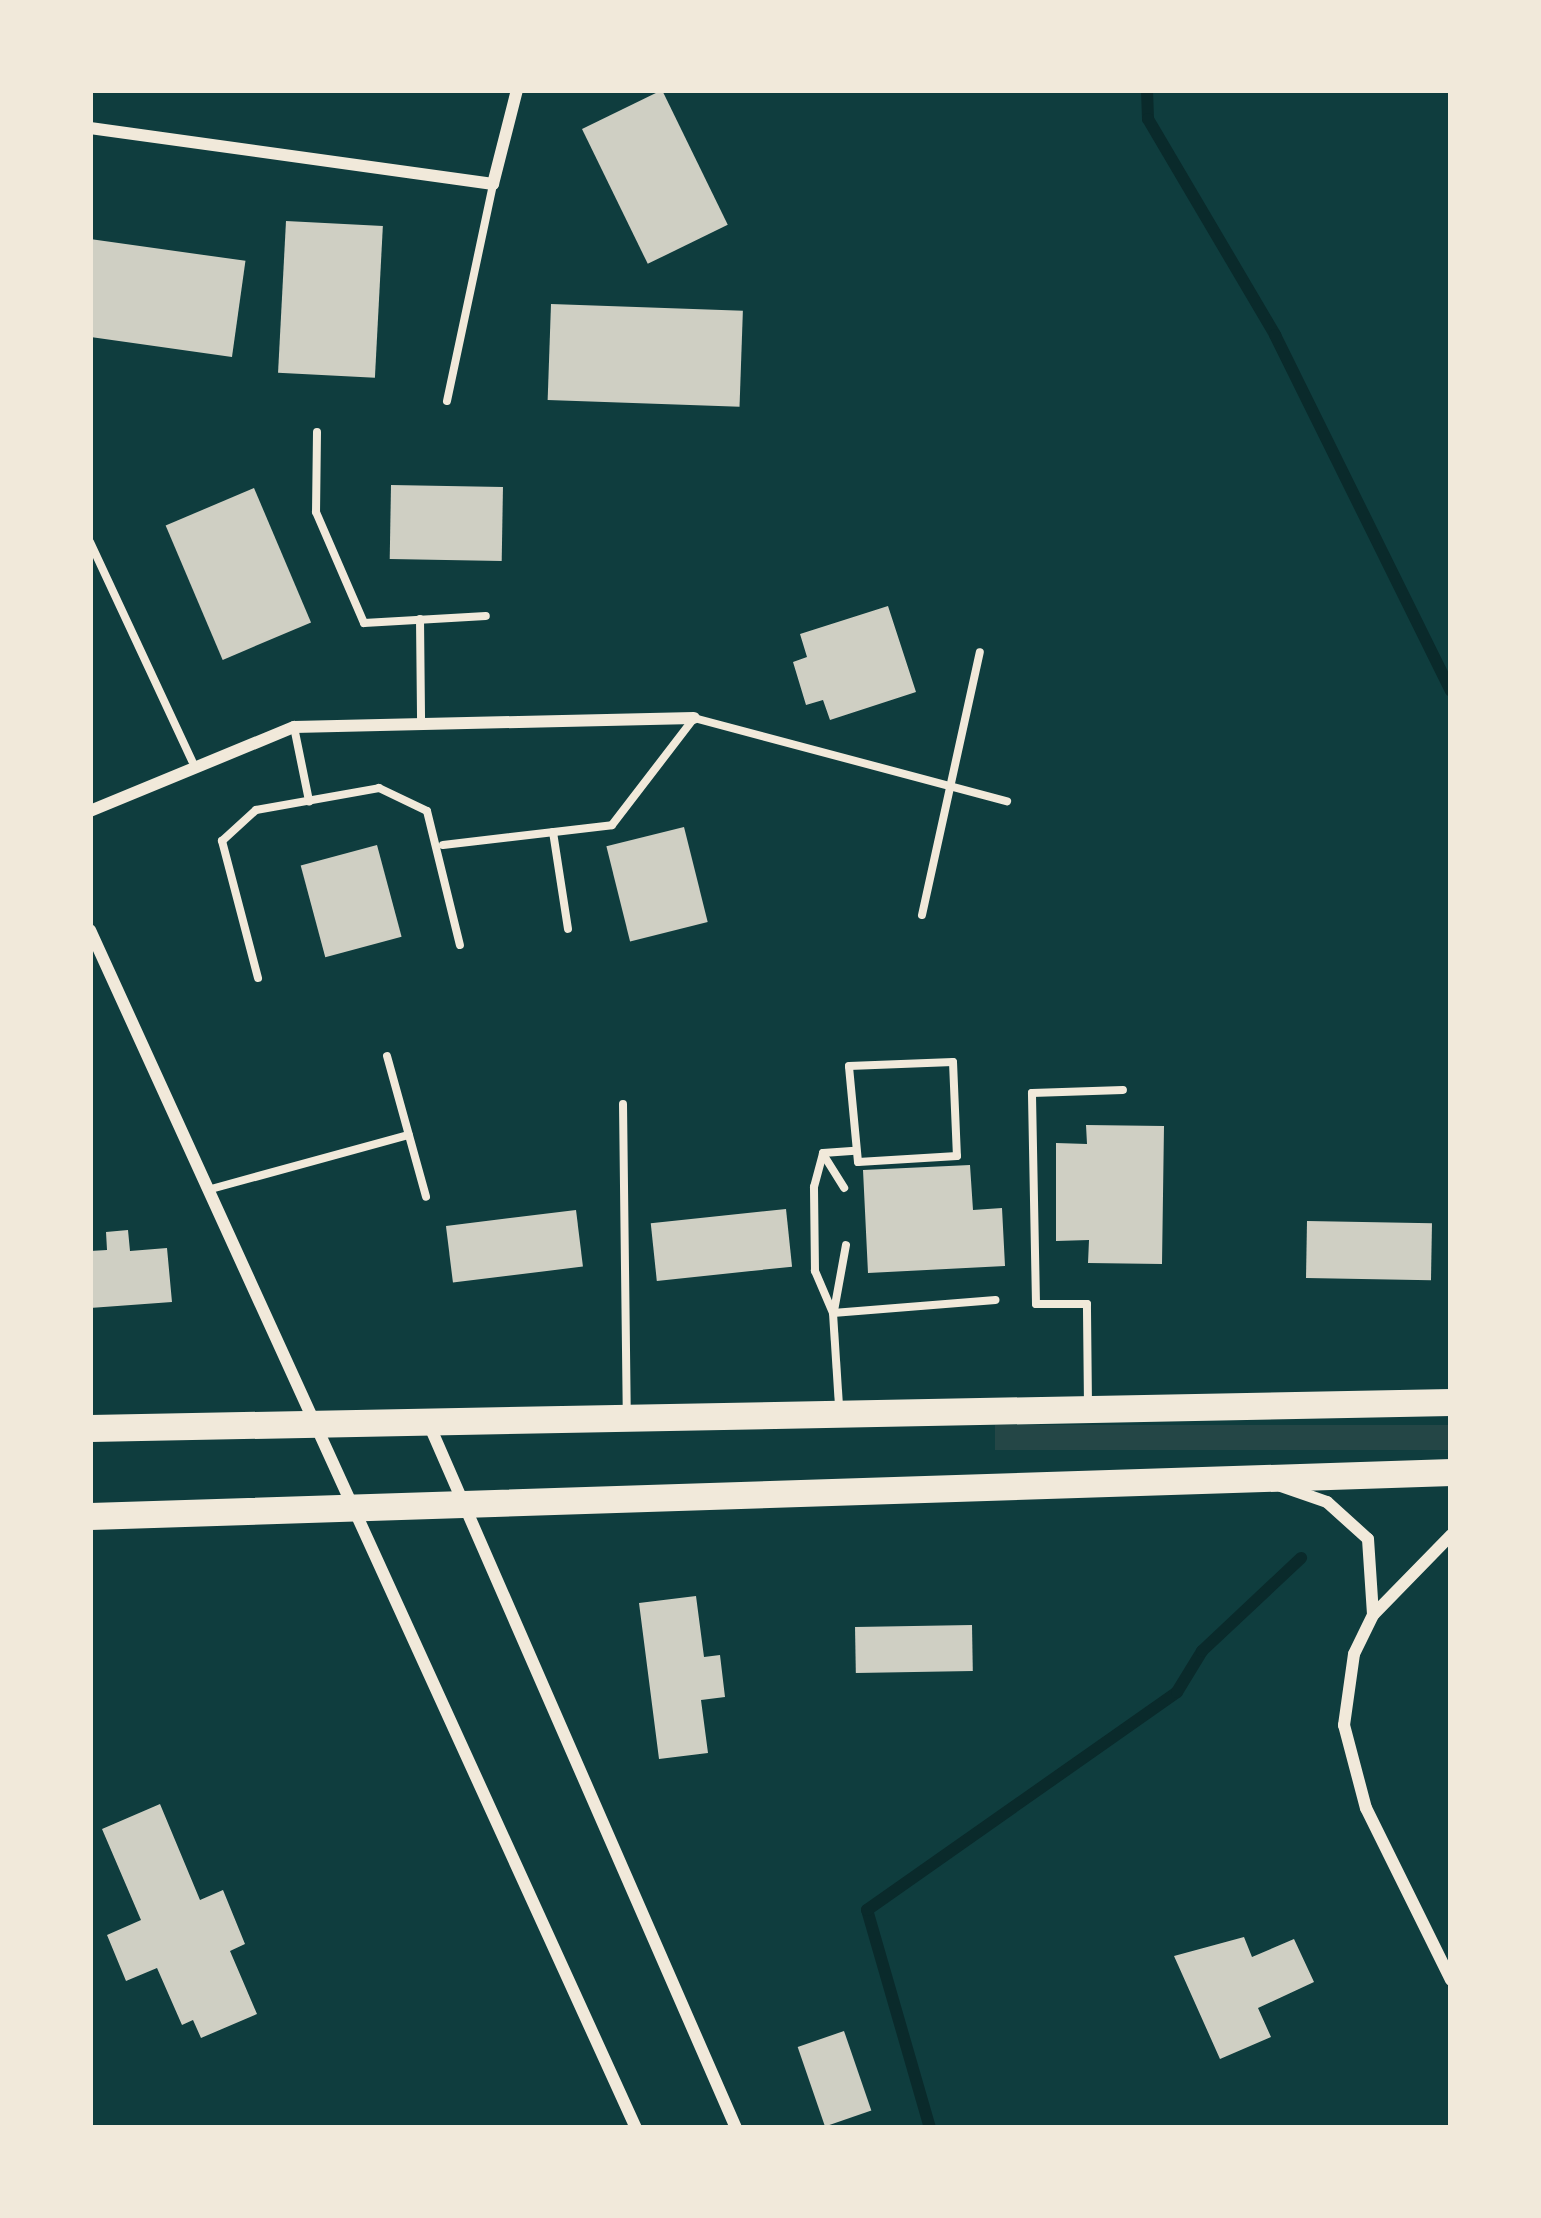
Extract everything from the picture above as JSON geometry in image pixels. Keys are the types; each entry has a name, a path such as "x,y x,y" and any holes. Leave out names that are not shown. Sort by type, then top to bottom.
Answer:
{"highway":[{"path":"90,1429 1451,1402"},
{"path":"90,1516 349,1500 1451,1472"}],"street":[{"path":"90,128 493,184 517,90"},
{"path":"90,811 192,761 294,727 694,718"},
{"path":"90,929 211,1190 311,1424 636,2128"},
{"path":"428,1421 736,2128"},
{"path":"1252,1476 1354,1520 1376,1570 1373,1616"},
{"path":"1451,1535 1373,1616 1354,1654 1344,1724 1366,1808 1451,1980"}],"lane":[{"path":"447,400 493,184"},
{"path":"317,432 316,512 364,622 486,616"},
{"path":"90,542 192,761"},
{"path":"420,619 421,723"},
{"path":"922,915 980,652"},
{"path":"442,845 612,825 694,718 1007,801"},
{"path":"294,727 309,801"},
{"path":"258,978 222,842 256,811 309,801 407,794 442,845 460,945"},
{"path":"553,832 568,928"},
{"path":"387,1056 426,1197"},
{"path":"953,1062 957,1156 858,1162 855,1150 849,1066 953,1062"},
{"path":"1088,1408 1087,1304 1036,1304 1032,1093 1123,1090"},
{"path":"622,1104 628,1418"},
{"path":"211,1190 409,1135"},
{"path":"823,1153 855,1150"},
{"path":"823,1153 844,1188"},
{"path":"823,1153 815,1271 833,1312"},
{"path":"839,1413 833,1312 846,1245"},
{"path":"833,1312 995,1300"}],"shaded area":[{"path":"995,1425 1451,1425 1451,1450 995,1450"}],"building":[{"path":"662,90 728,225 648,264 582,129"},
{"path":"286,221 383,226 375,378 278,373"},
{"path":"90,239 245,261 232,357 90,337"},
{"path":"551,304 743,311 740,407 548,400"},
{"path":"391,485 503,487 502,561 390,559"},
{"path":"254,488 311,622 223,660 166,526"},
{"path":"888,606 916,692 830,720 823,700 806,705 793,662 807,657 800,634"},
{"path":"684,827 708,922 630,941 606,846"},
{"path":"377,845 402,937 325,957 301,865"},
{"path":"1086,1125 1164,1126 1162,1264 1088,1263 1089,1240 1056,1241 1056,1143 1087,1144"},
{"path":"970,1165 973,1210 1002,1208 1005,1266 868,1273 863,1170"},
{"path":"786,1209 792,1267 657,1281 651,1223"},
{"path":"576,1210 583,1267 453,1283 446,1226"},
{"path":"1307,1221 1432,1223 1431,1280 1306,1278"},
{"path":"128,1230 130,1251 167,1248 172,1302 90,1308 90,1251 107,1250 106,1232"},
{"path":"696,1596 704,1657 720,1655 725,1697 701,1700 708,1753 659,1759 639,1603"},
{"path":"972,1625 973,1671 856,1673 855,1627"},
{"path":"160,1804 200,1900 223,1890 245,1944 230,1951 257,2014 201,2038 193,2020 182,2025 157,1968 126,1981 107,1935 141,1920 102,1829"},
{"path":"1244,1937 1252,1957 1294,1939 1314,1982 1258,2008 1271,2037 1220,2059 1174,1956"},
{"path":"844,2031 871,2110 825,2126 798,2047"}],"waterway":[{"path":"1147,90 1148,119 1275,335 1451,691"},
{"path":"930,2128 867,1910 1177,1692 1202,1651 1301,1558"}]}
